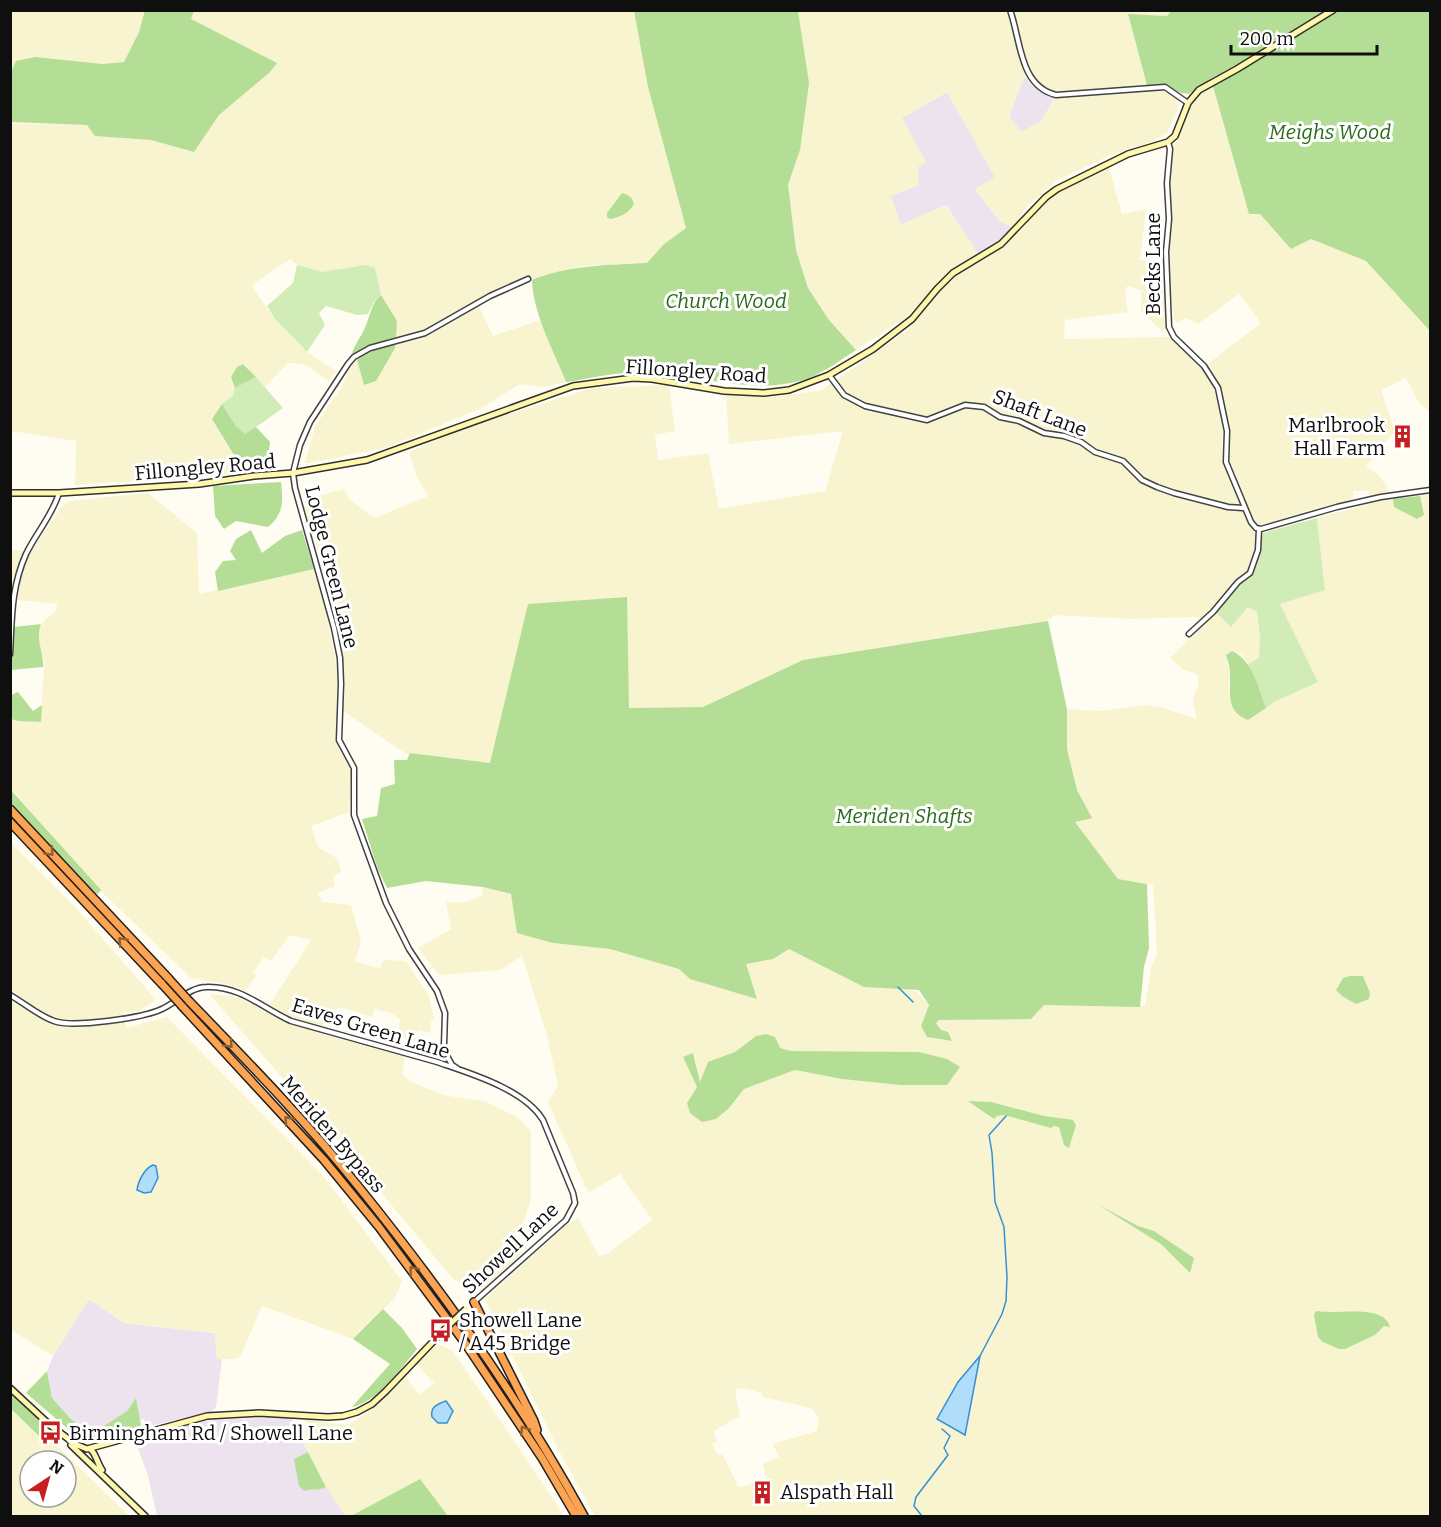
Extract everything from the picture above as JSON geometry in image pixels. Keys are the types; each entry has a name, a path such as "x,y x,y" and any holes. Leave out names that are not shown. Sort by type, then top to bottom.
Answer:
{"highway":[{"name":"Meriden Bypass","path":"10,809 357,1184 481,1350 539,1438 584,1516"},
{"name":"Meriden Bypass","path":"10,822 324,1160 386,1236 465,1343 542,1458 576,1516"},
{"path":"474,1302 534,1421 539,1438"}],"main road":[{"path":"1168,142 1175,136 1188,103 1199,90 1333,10"},
{"name":"Fillongley Road","path":"10,493 59,494 199,484 293,473 367,460 573,386 633,378 724,391 764,393 789,390 830,375 873,350 912,319 953,273 1001,244 1046,197 1057,189 1128,153 1168,142"},
{"name":"Showell Lane","path":"85,1457 92,1458 91,1452 101,1445 207,1416 259,1413 328,1417 357,1412 372,1404 386,1391 474,1302"},
{"path":"10,1388 145,1516"},
{"path":"50,1425 75,1444 91,1452 98,1465 118,1489"},
{"path":"85,1457 83,1452 91,1452"}],"street":[{"path":"1010,10 1027,72 1035,85 1044,91 1056,95 1166,87 1188,103"},
{"name":"Becks Lane","path":"1168,142 1170,148 1167,183 1166,273 1169,327 1174,337 1204,366 1218,388 1227,430 1226,462 1243,507 1253,525 1259,529"},
{"path":"293,473 300,445 310,422 354,357 370,348 425,333 490,296 528,279"},
{"name":"Shaft Lane","path":"830,375 844,395 865,406 927,420 965,405 984,407 1000,417 1019,421 1044,433 1064,436 1081,442 1095,452 1123,461 1142,480 1157,487 1228,507 1243,507"},
{"name":"Lodge Green Lane","path":"293,473 340,658 339,740 354,768 354,815 386,903 409,949 437,991 445,1013 446,1054"},
{"path":"1189,634 1213,612 1238,582 1250,573 1258,550 1259,529 1350,504 1431,490"},
{"path":"10,654 13,596 17,578 27,552 56,505 59,494"},
{"name":"Eaves Green Lane","path":"10,995 52,1020 70,1024 150,1014 194,989 206,987 233,990 247,995 273,1013 291,1021 458,1069"},
{"path":"436,1062 446,1054 452,1065 458,1069"},
{"name":"Showell Lane","path":"458,1069 515,1094 538,1112 548,1131 575,1201 566,1220 474,1302"}],"shaded area":[{"path":"11,11 145,11 139,32 124,62 103,64 35,57 11,72"},
{"path":"194,11 634,11 648,87 686,228 664,244 647,263 583,266 532,280 524,276 476,300 493,336 541,320 566,382 543,387 520,384 482,408 385,448 310,463 305,463 315,426 341,388 350,367 357,360 364,385 395,348 396,321 381,295 375,268 322,272 297,265 290,259 252,287 275,319 307,352 336,371 329,381 304,364 288,363 265,387 244,364 231,377 235,388 233,395 222,404 212,419 245,473 75,485 76,441 11,431 10,123 88,125 95,136 151,140 194,152 219,115 229,105 191,19"},
{"path":"798,11 1172,11 1167,16 1128,15 1149,89 1168,90 1177,96 1179,102 1167,133 1153,141 1109,156 1056,181 1027,207 1012,228 1000,221 975,190 995,177 947,92 902,118 926,162 918,167 919,185 891,196 901,225 945,205 978,254 952,269 905,318 856,350 829,320 808,288 796,250 788,185 800,150","holes":["1026,77 1038,89 1055,99 1041,121 1022,132 1009,117 1023,79"]},
{"path":"1026,77 1031,84 1055,98 1041,121 1022,132 1009,117 1023,79"},
{"path":"1213,86 1249,214 1260,214 1291,249 1311,239 1366,261 1430,330 1430,412 1419,403 1406,378 1381,390 1395,431 1366,466 1387,486 1387,494 1370,497 1368,491 1353,491 1353,501 1323,506 1257,525 1248,508 1228,454 1230,430 1218,384 1209,363 1261,323 1239,294 1198,324 1186,318 1177,323 1174,320 1169,278 1173,146 1178,140 1190,107 1199,94"},
{"path":"947,92 995,177 975,190 1000,221 1012,228 978,254 946,205 901,225 890,196 919,185 902,118"},
{"path":"1109,167 1122,214 1146,209 1140,260 1162,262 1166,329 1162,331 1141,312 1141,290 1127,286 1125,293 1128,312 1065,320 1064,339 1169,337 1203,370 1211,381 1223,428 1222,444 1225,467 1242,511 1256,537 1257,547 1249,572 1236,581 1200,619 1195,617 1131,619 1054,615 1048,621 803,660 703,707 629,708 490,763 411,753 409,756 343,711 345,688 342,646 315,540 304,507 311,500 344,489 349,499 374,518 428,496 417,477 409,452 467,427 592,388 669,385 675,431 655,435 658,460 708,453 719,509 825,491 843,431 729,444 726,395 775,397 822,390 906,331 942,289 960,273 1003,247 1057,190"},
{"path":"148,493 197,533 199,594 314,569 334,651 337,676 338,748 350,767 351,774 349,812 311,826 318,847 338,859 341,872 333,876 335,886 318,893 322,902 351,905 361,941 355,962 380,968 384,960 406,961 429,996 434,1020 431,1021 430,1033 418,1030 414,1048 398,1033 400,1019 391,1013 375,1009 372,1017 340,1007 326,1015 320,1033 405,1057 402,1074 411,1082 443,1095 486,1102 517,1117 531,1131 531,1199 517,1240 522,1253 480,1292 454,1280 350,1155 209,994 243,997 265,1012 311,940 290,935 271,961 264,957 253,973 256,976 245,991 235,986 191,978 105,895 11,789 10,719 41,722 44,661 39,648 38,631 45,620 56,611 57,604 18,600 19,580 30,553 62,506 69,501"},
{"path":"1430,494 1430,1516 595,1516 559,1451 485,1299 564,1227 578,1218 599,1256 607,1254 652,1220 620,1174 590,1192 586,1188 548,1102 558,1086 547,1036 522,955 501,970 439,975 418,948 451,929 446,902 461,903 482,896 483,887 511,895 553,943 610,949 679,969 690,979 757,998 745,964 773,959 789,949 823,965 917,992 929,1005 921,1026 927,1037 951,1041 936,1023 939,1020 970,1019 1044,1005 1145,1006 1151,969 1157,953 1153,885 1118,879 1074,822 1091,817 1077,790 1067,749 1067,709 1099,711 1146,705 1197,719 1193,703 1198,686 1198,675 1183,669 1170,658 1216,613 1231,627 1248,607 1257,612 1260,637 1259,658 1248,664 1242,655 1232,651 1226,655 1230,675 1228,688 1248,720 1274,702 1318,682 1280,604 1325,590 1317,518 1385,500","holes":["766,1034 780,1048 791,1051 919,1052 946,1085 900,1085 842,1079 795,1070 744,1089 729,1108 687,1103 697,1087 683,1057 694,1054 700,1083 746,1043 756,1036","741,1388 762,1393 763,1397 811,1408 819,1418 817,1431 773,1444 779,1457 763,1464 767,1479 741,1487 738,1486 722,1454 718,1455 712,1444 717,1442 714,1431 740,1416 735,1392"]},
{"path":"10,549 25,552 11,588"},
{"path":"10,842 76,908 156,1000 139,1011 123,1012 126,1028 167,1017 325,1178 402,1281 395,1298 353,1339 262,1306 240,1357 217,1359 215,1333 124,1323 89,1299 53,1356 11,1330"},
{"path":"89,1299 124,1323 215,1333 217,1358 222,1359 216,1408 212,1412 150,1426 145,1424 144,1419 140,1420 136,1398 127,1411 102,1427 84,1429 71,1419 52,1398 47,1371 53,1356"},
{"path":"438,1344 453,1351 563,1516 448,1516 420,1479 351,1516 346,1516 326,1487 305,1445 306,1419 346,1425 379,1404 405,1376 420,1395 434,1383 416,1364"},
{"path":"10,1409 43,1440 48,1442 51,1440 60,1449 18,1449 18,1509 78,1509 78,1466 129,1516 11,1516"},
{"path":"292,1418 308,1452 295,1459 304,1490 326,1487 346,1516 157,1516 148,1476 135,1440 203,1421"}],"green space":[{"path":"145,10 194,11 191,19 277,63 270,72 219,115 194,152 151,140 95,136 87,125 11,122 11,72 16,61 35,57 103,64 124,62 139,32"},
{"path":"1172,10 1326,11 1210,79 1189,94 1167,86 1147,85 1128,14 1167,16"},
{"name":"Church Wood","path":"634,11 798,11 809,83 800,150 788,185 796,250 808,288 829,320 856,350 809,378 761,386 675,375 626,373 566,382 540,319 532,280 560,271 603,265 647,263 664,244 686,228 648,87"},
{"name":"Meighs Wood","path":"1337,11 1430,11 1430,331 1366,261 1311,239 1291,249 1260,214 1249,214 1213,86"},
{"path":"622,193 630,197 634,204 624,214 610,219 607,213"},
{"path":"297,265 322,272 365,265 375,268 381,295 374,302 368,314 357,315 326,306 319,313 325,325 307,352 275,319 267,306 293,283"},
{"path":"381,295 397,321 396,337 369,346 351,356 373,305"},
{"path":"395,342 395,348 376,381 364,385 357,360 363,354"},
{"path":"243,364 256,377 235,388 231,377 237,367"},
{"path":"256,377 283,408 245,435 236,426 222,404 233,395 235,388"},
{"path":"222,404 236,426 245,434 256,427 270,442 267,469 245,473 212,419"},
{"path":"281,482 280,512 268,527 236,521 224,529 215,516 213,486"},
{"path":"1420,496 1424,515 1417,519 1394,507 1393,499"},
{"path":"1317,518 1325,590 1280,604 1318,682 1266,708 1248,664 1259,658 1260,637 1257,612 1248,607 1231,627 1216,613 1237,585 1252,574 1263,533"},
{"path":"251,530 262,553 285,536 302,530 314,569 218,591 215,572 223,561 236,560 230,551 236,539"},
{"name":"Meriden Shafts","path":"627,597 629,708 703,707 803,660 1048,621 1067,709 1067,749 1077,790 1092,818 1075,822 1118,879 1147,884 1149,948 1144,967 1140,1007 1044,1005 1031,1019 939,1020 936,1023 941,1030 948,1032 952,1041 927,1037 921,1026 929,1005 919,990 864,987 789,949 773,959 746,964 757,999 690,979 679,969 610,949 553,943 517,933 511,894 483,887 426,881 387,888 377,867 362,819 377,816 381,788 395,784 394,760 407,760 410,753 490,763 528,604"},
{"path":"41,624 39,641 43,667 11,670 14,627"},
{"path":"1232,651 1239,655 1250,668 1266,708 1248,720 1236,712 1232,706 1230,672 1226,655"},
{"path":"18,692 33,711 42,705 41,722 11,719 11,695"},
{"path":"10,789 101,890 98,894 93,892 11,803"},
{"path":"1363,976 1370,993 1369,999 1356,1004 1336,990 1343,978"},
{"path":"766,1034 775,1037 780,1048 791,1051 919,1052 947,1059 960,1067 947,1085 900,1085 842,1079 795,1070 744,1089 729,1108 716,1119 702,1122 690,1113 687,1103 697,1087 683,1057 693,1053 700,1082 708,1062 735,1052 756,1036"},
{"path":"968,1101 991,1102 1044,1116 1073,1120 1076,1125 1069,1148 1064,1145 1059,1127 1051,1128 1004,1115 994,1119"},
{"path":"1097,1204 1138,1226 1154,1231 1194,1258 1190,1273 1161,1244"},
{"path":"383,1309 402,1328 417,1349 379,1392 352,1407 390,1364 353,1339"},
{"path":"1318,1311 1370,1312 1386,1320 1390,1327 1384,1326 1375,1335 1345,1349 1339,1349 1323,1342 1318,1337 1314,1315"},
{"path":"47,1371 52,1398 71,1419 84,1429 102,1427 127,1411 136,1398 141,1425 138,1429 100,1441 82,1441 26,1393"},
{"path":"11,1393 39,1420 51,1440 48,1442 43,1440 11,1409"},
{"path":"308,1452 326,1487 304,1491 299,1486 294,1459"},
{"path":"420,1479 448,1516 351,1516"}],"water":[{"path":"153,1165 156,1166 158,1178 151,1192 144,1193 137,1190 142,1175"},
{"path":"980,1356 965,1435 937,1419 958,1382"},
{"path":"446,1401 453,1411 447,1423 438,1423 432,1417 433,1408"}],"waterway":[{"path":"898,987 913,1002"},
{"path":"980,1356 1002,1314 1006,1301 1004,1227 995,1202 989,1135 1006,1116"},
{"path":"922,1516 914,1506 916,1497 948,1455 944,1448 950,1436 942,1429"}],"place":[{"name":"Marlbrook Hall Farm","path":"1403,437"},
{"name":"Showell Lane / A45 Bridge","path":"441,1331"},
{"name":"Birmingham Rd / Showell Lane","path":"51,1433"},
{"name":"Alspath Hall","path":"762,1492"}]}
